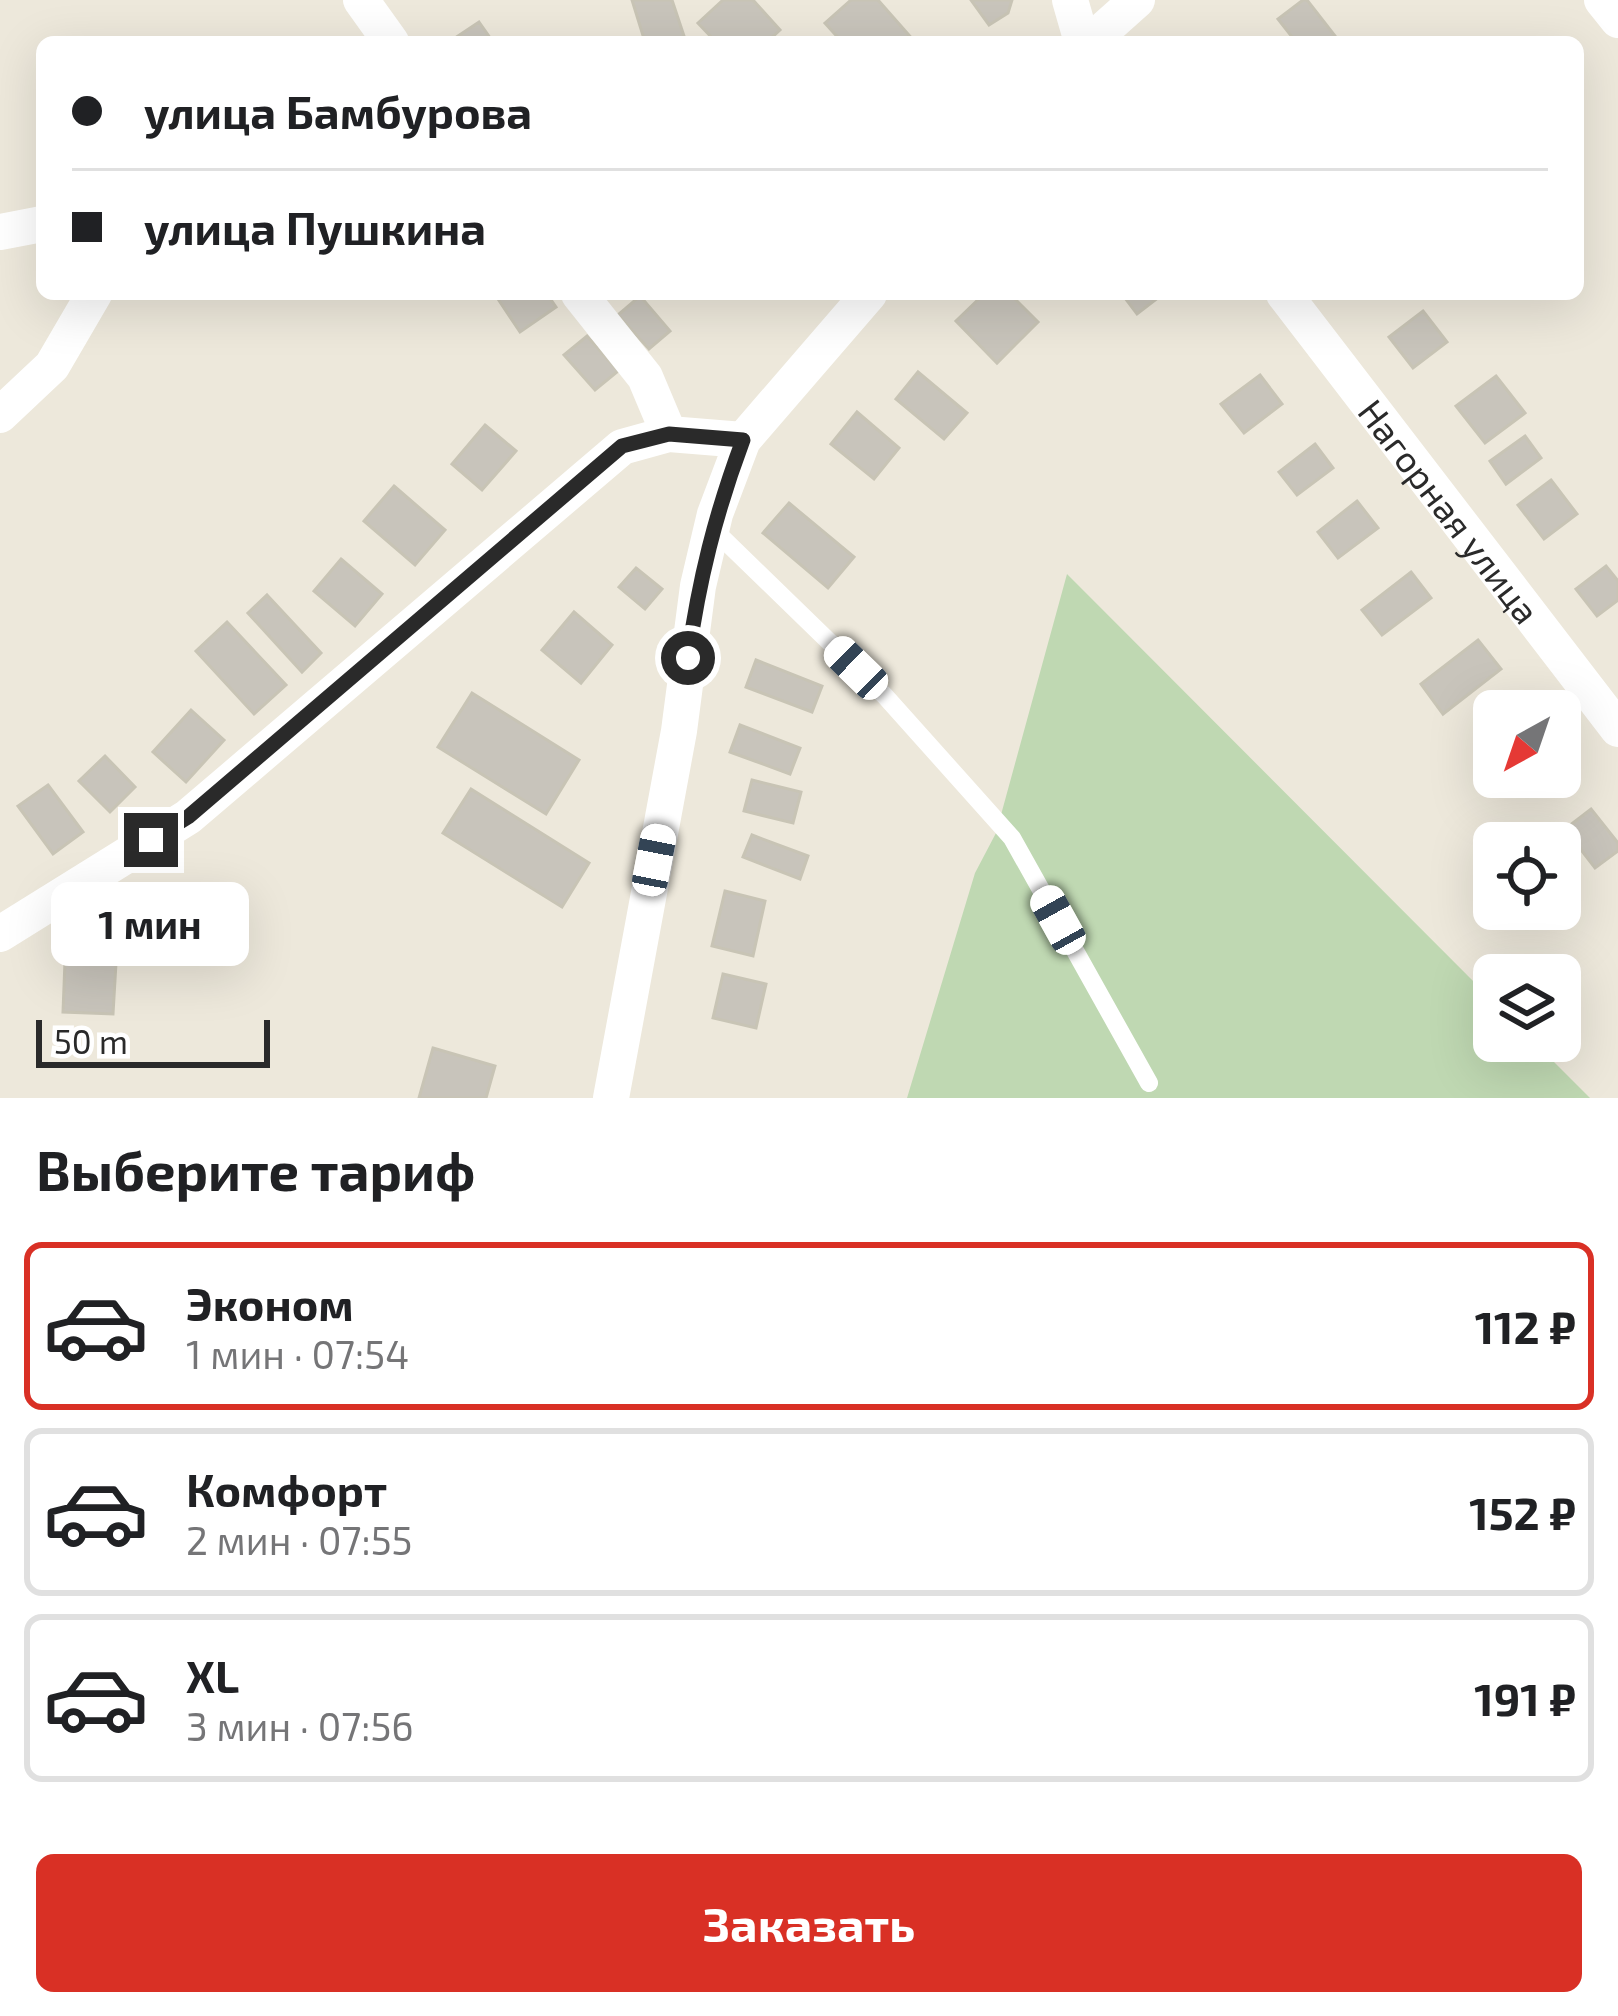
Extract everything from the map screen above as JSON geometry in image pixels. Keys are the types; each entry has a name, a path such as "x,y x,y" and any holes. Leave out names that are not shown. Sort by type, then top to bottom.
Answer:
{"street":[{"path":"361,0 387,36"},
{"path":"1070,0 1084,36"},
{"path":"1602,0 1618,20"},
{"path":"1091,36 1119,3"},
{"path":"0,232 36,225"},
{"path":"0,416 52,366 90,300"},
{"path":"584,300 645,377 669,434"},
{"path":"609,1090 679,731 698,586 712,528 743,440 864,300"},
{"name":"Нагорная улица","path":"1288,300 1618,729"},
{"path":"0,934 188,817 622,446 669,434 743,440"}],"lane":[{"path":"712,528 885,696 1012,838 1149,1083"}],"green space":[{"path":"1067,574 1473,981 1473,1062 1554,1062 1590,1098 907,1098 975,873 996,833"}],"building":[{"path":"632,0 672,0 684,36 643,36"},
{"path":"723,0 753,0 780,30 774,36 710,36 698,23"},
{"path":"851,0 878,0 910,36 837,36 825,23"},
{"path":"971,0 1012,0 1008,13 989,25"},
{"path":"1307,0 1335,36 1291,36 1278,19"},
{"path":"479,22 489,36 458,36"},
{"path":"499,300 551,300 556,307 520,332"},
{"path":"635,300 643,300 670,331 649,349 618,315"},
{"path":"978,300 1016,300 1038,322 997,363 956,321"},
{"path":"1126,300 1155,300 1137,314"},
{"path":"1423,311 1447,342 1413,368 1389,337"},
{"path":"587,336 618,371 595,390 564,355"},
{"path":"918,372 967,413 944,439 896,399"},
{"path":"1260,375 1282,404 1244,433 1221,404"},
{"path":"1496,376 1525,413 1485,443 1456,406"},
{"path":"857,412 899,448 874,479 831,444"},
{"path":"485,425 516,451 482,490 452,464"},
{"path":"1525,436 1541,458 1506,484 1490,461"},
{"path":"1315,444 1333,468 1297,495 1279,472"},
{"path":"1551,480 1577,514 1544,539 1518,505"},
{"path":"394,486 445,530 415,565 364,521"},
{"path":"1357,501 1378,528 1338,558 1318,532"},
{"path":"789,503 854,557 828,588 763,533"},
{"path":"341,559 382,594 355,626 314,591"},
{"path":"1606,566 1618,581 1618,600 1597,616 1576,589"},
{"path":"636,568 662,589 645,609 619,587"},
{"path":"1411,572 1431,598 1382,635 1362,610"},
{"path":"267,595 321,653 302,672 248,613"},
{"path":"574,612 612,645 581,683 542,650"},
{"path":"227,622 286,685 254,714 196,651"},
{"path":"1478,640 1501,669 1443,714 1421,684"},
{"path":"756,660 822,686 812,712 746,687"},
{"path":"472,693 579,760 546,814 438,747"},
{"path":"191,710 224,740 186,782 153,752"},
{"path":"740,725 800,748 790,774 730,752"},
{"path":"105,756 135,787 110,812 79,781"},
{"path":"752,780 801,792 793,823 744,811"},
{"path":"48,785 83,832 53,854 18,806"},
{"path":"471,789 589,863 562,907 443,833"},
{"path":"1591,809 1618,843 1618,851 1595,868 1581,850 1581,822 1574,822"},
{"path":"752,835 808,856 800,879 743,857"},
{"path":"725,891 765,901 753,956 712,946"},
{"path":"65,961 116,963 113,1014 63,1012"},
{"path":"723,974 766,984 756,1028 713,1018"},
{"path":"433,1048 495,1066 486,1098 419,1098"}],"route":[{"path":"151,840 188,817 622,446 669,434 743,440 715,514 688,658"}]}
